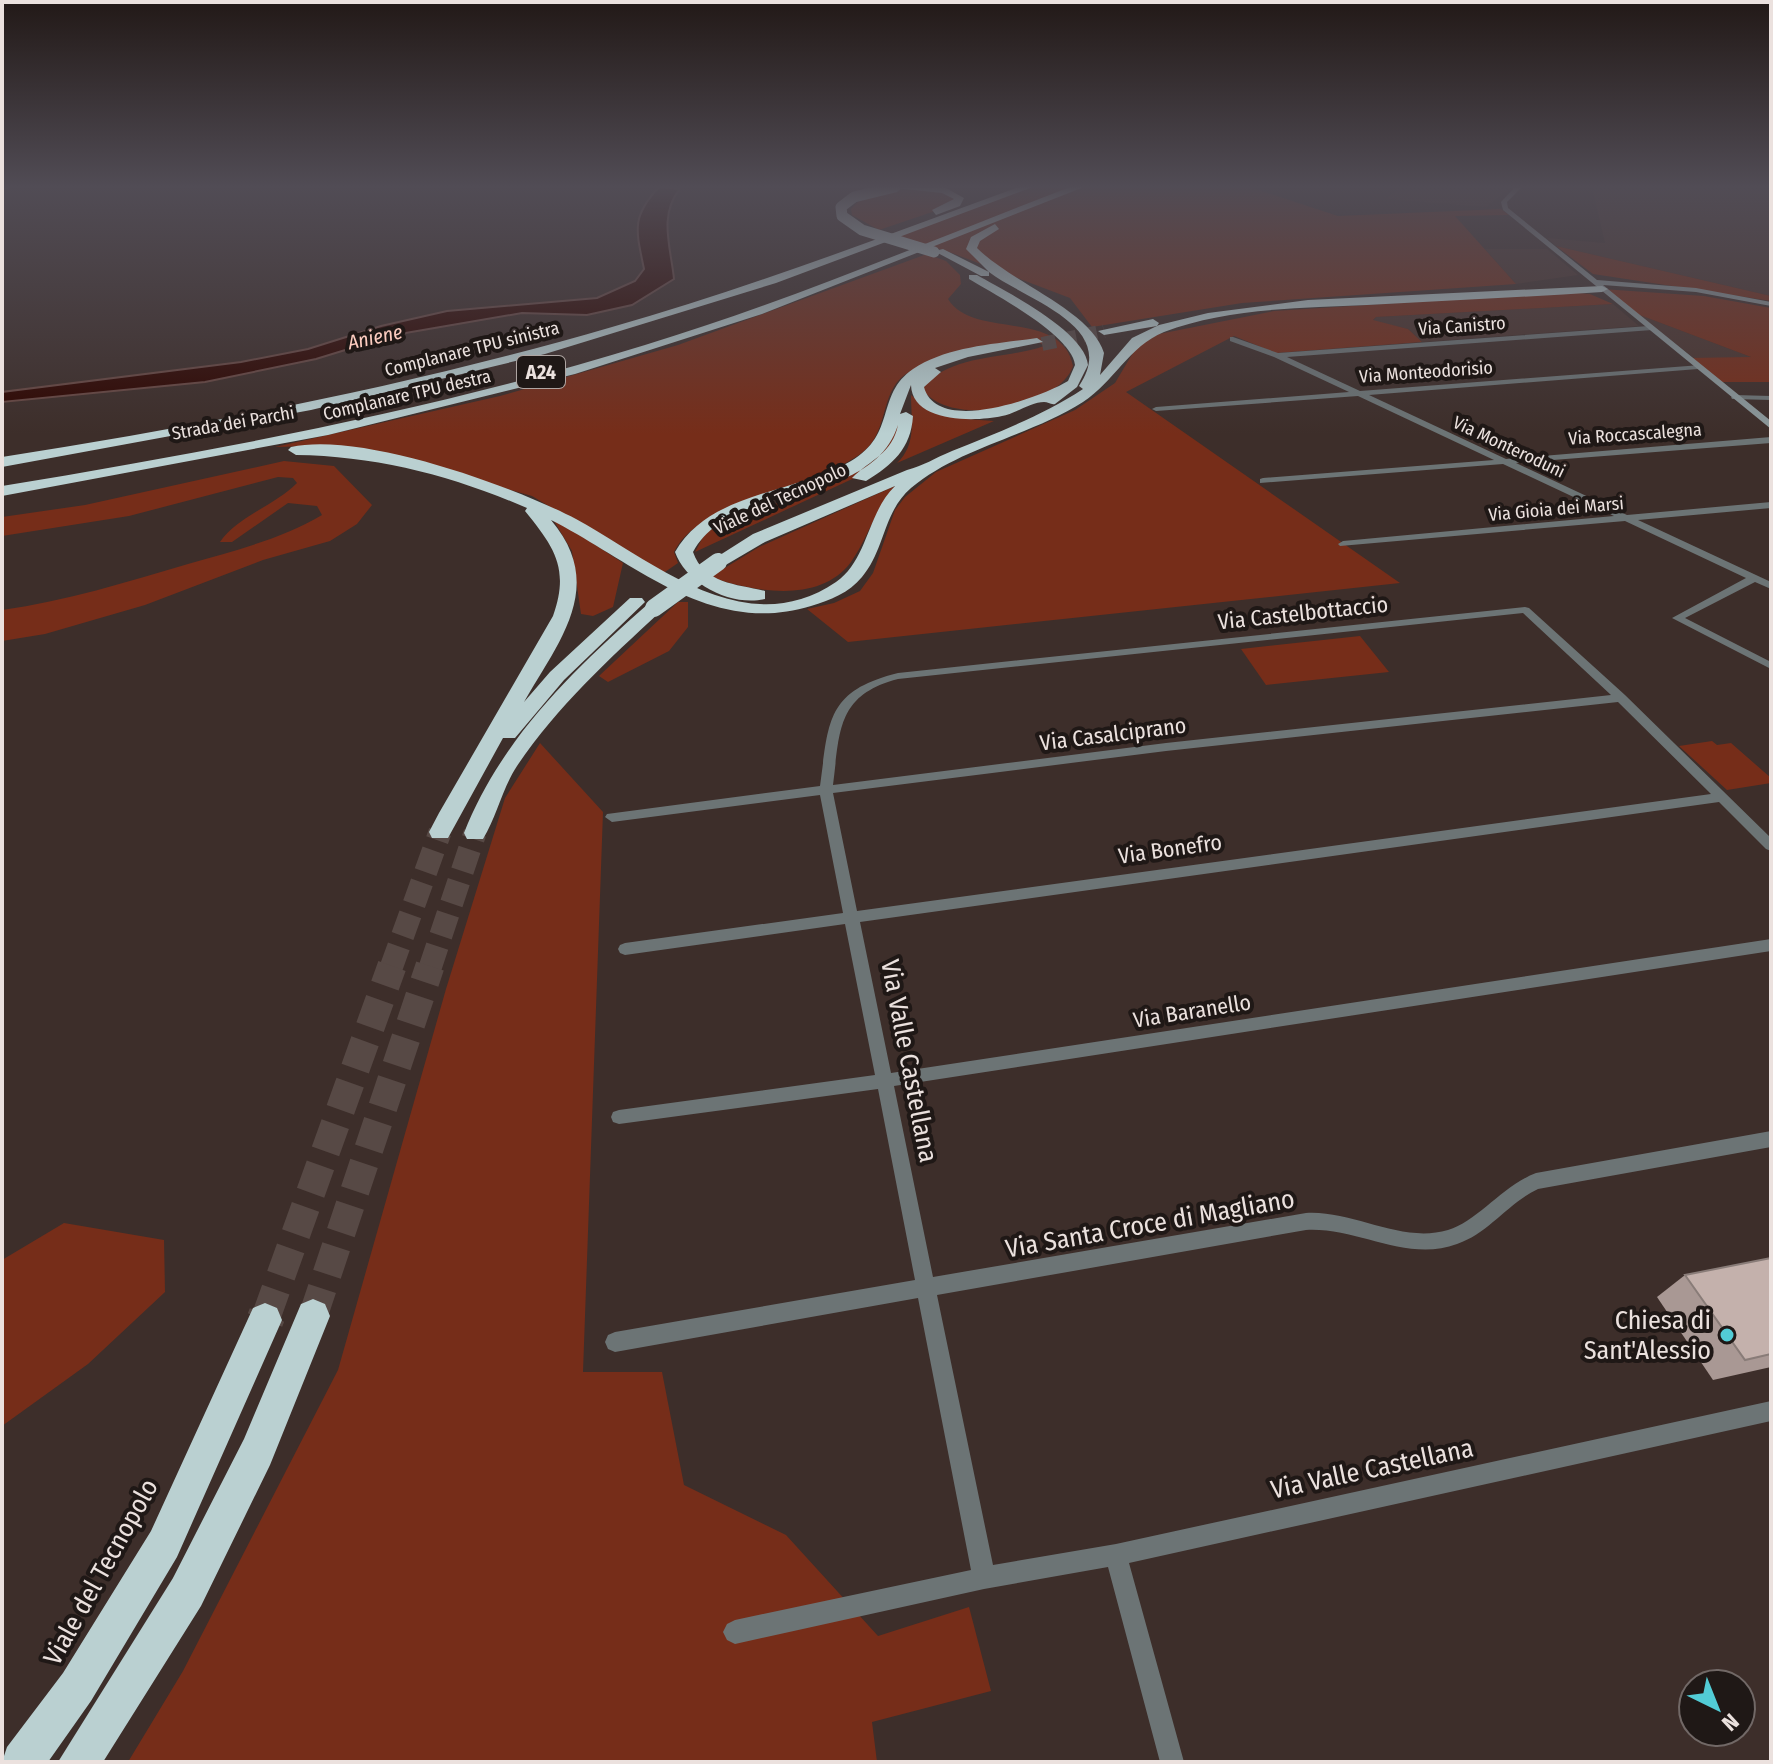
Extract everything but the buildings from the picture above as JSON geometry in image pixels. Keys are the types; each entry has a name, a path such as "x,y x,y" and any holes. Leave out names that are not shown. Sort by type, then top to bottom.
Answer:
{"highway":[{"path":"708,301 790,269"},
{"name":"Complanare TPU sinistra","path":"2,462 189,431 519,358 708,301 797,269"},
{"name":"Strada dei Parchi","path":"2,474 293,425 485,381 669,326 823,269"},
{"name":"Strada dei Parchi","path":"2,481 298,429 563,366 724,313 840,269"},
{"name":"Complanare TPU destra","path":"2,493 290,440 542,380 709,327 862,269"},
{"path":"835,493 1028,412 1056,397 1073,383 1082,365 1080,354 1058,333 985,294 973,277 962,269"},
{"path":"978,269 1100,334 1206,313 1594,282"},
{"path":"994,269 1100,334 1244,305 1594,282"},
{"path":"1560,286 1613,297"},
{"name":"Viale del Tecnopolo","path":"712,558 1075,401 1104,379 1131,344 1153,332 1223,317 1325,303"},
{"path":"1075,401 1099,367 1100,334"},
{"path":"863,567 821,588 768,596 708,582 691,569 684,552 692,538 714,519 829,478 867,457 887,436 893,404 907,381 928,367 952,359 1039,343 950,365 924,378 917,391 934,407 982,415 1015,409 1073,383"},
{"path":"55,454 295,418 485,381"},
{"path":"835,493 885,463 900,447 907,419 907,381"},
{"path":"2,493 288,450 324,449 362,454 508,494 560,517 674,588 720,604 769,607 803,603 839,588 863,567 881,515 896,494 915,477 963,452"},
{"name":"Viale del Tecnopolo","path":"465,785 557,676 647,603 747,531 835,493"},
{"path":"440,832 543,655 567,603 569,577 565,554 556,533 508,494"},
{"name":"Viale del Tecnopolo","path":"475,833 495,785 532,735 647,603"},
{"path":"79,1762 187,1592 257,1452 313,1316"},
{"name":"Viale del Tecnopolo","path":"22,1762 77,1687 164,1544 265,1320"}],"street":[{"path":"1579,269 1771,426"},
{"path":"1594,282 1707,292 1771,306"},
{"path":"1594,282 1771,306"},
{"path":"1613,297 1621,293 1645,291"},
{"name":"Via Canistro","path":"1277,355 1649,328"},
{"name":"Via Monteroduni","path":"1233,339 1277,355 1771,586"},
{"name":"Via Monteodorisio","path":"1156,409 1698,367"},
{"path":"1735,397 1771,398"},
{"name":"Via Roccascalegna","path":"1263,481 1771,440"},
{"name":"Via Gioia dei Marsi","path":"1343,544 1771,505"},
{"path":"1755,578 1677,618 1771,666"},
{"name":"Via Castelbottaccio","path":"826,791 841,709 862,686 898,676 1525,610 1621,698 1771,846"},
{"name":"Via Casalciprano","path":"612,817 1166,747 1621,698"},
{"name":"Via Valle Castellana","path":"826,791 853,918 882,1081 929,1290 984,1578"},
{"name":"Via Bonefro","path":"625,949 1722,797"},
{"name":"Via Baranello","path":"619,1117 882,1081 1771,945"},
{"name":"Via Santa Croce di Magliano","path":"615,1342 1316,1221 1414,1239 1444,1240 1466,1230 1512,1194 1536,1181 1771,1139"},
{"name":"Via Valle Castellana","path":"735,1632 984,1578 1116,1555 1771,1411"},
{"path":"1116,1555 1172,1762"}],"shaded area":[{"path":"885,269 954,269 960,275 961,284 948,299 960,311 977,319 1035,330 1052,337 1065,348 1073,366 1063,381 1047,393 1025,403 977,410 954,408 935,401 922,388 934,377 964,363 1044,346 1035,339 954,357 911,371 894,387 878,432 864,451 818,476 734,506 709,519 688,534 674,552 678,563 662,574 532,496 381,453 310,446 275,447 500,396 678,345"},
{"path":"995,269 1503,269 1516,284 1242,303 1092,327 1070,298"},
{"path":"1503,269 1571,269 1578,275 1516,284"},
{"path":"1587,269 1656,269 1771,296 1771,301 1593,274"},
{"path":"1656,269 1771,269 1771,296"},
{"path":"1602,289 1704,296 1771,308 1771,382 1716,382 1687,358 1751,357 1629,311"},
{"path":"1567,292 1590,294 1613,304 1376,317 1373,320 1408,329 1422,342 1276,353 1234,336 1126,392 1400,583 848,642 807,609 834,603 860,591 873,573 895,510 905,497 936,472 1075,410 1115,383 1137,346 1159,334 1274,311"},
{"path":"1613,304 1639,326 1422,342 1408,329 1373,321 1376,317"},
{"path":"1637,314 1754,358 1694,358"},
{"path":"911,395 926,407 966,419 994,421 897,463 910,440"},
{"path":"901,414 897,439 863,474 695,552 705,533 718,525 831,484 872,462 889,444"},
{"path":"284,461 334,466 372,505 357,524 330,541 263,560 145,605 45,634 2,641 2,610 96,590 240,549 291,531 322,515 317,506 288,503 232,542 220,542 236,525 297,483 293,478 278,477 129,516 2,536 2,517 85,505"},
{"path":"895,486 851,562 837,576 821,584 803,589 765,590 710,577 759,547"},
{"path":"551,516 623,563 613,607 593,616 581,614 572,551"},
{"path":"678,602 688,602 688,627 669,651 608,682 599,676"},
{"path":"1360,636 1389,672 1266,685 1241,649"},
{"path":"1712,741 1717,745 1731,743 1771,778 1771,783 1727,790 1679,746"},
{"path":"540,743 603,812 583,1372 662,1372 684,1485 786,1535 878,1636 969,1607 991,1691 872,1722 877,1762 128,1762 183,1671 338,1370 446,989 505,798"},
{"path":"64,1223 164,1240 165,1292 88,1364 2,1426 2,1260"}],"water":[{"name":"Aniene","path":"644,269 673,269 674,279 632,305 587,315 522,313 394,335 316,359 205,382 2,402 2,392 241,362 308,349 381,326 447,311 597,298 635,281"}],"tunnel":[{"path":"1042,344 1104,331"},
{"path":"391,968 440,832"},
{"path":"430,968 475,833"},
{"path":"266,1317 392,966"},
{"path":"313,1316 430,966"},
{"path":"265,1320 267,1315"}],"place":[{"name":"Chiesa di Sant'Alessio","path":"1727,1335"}]}
